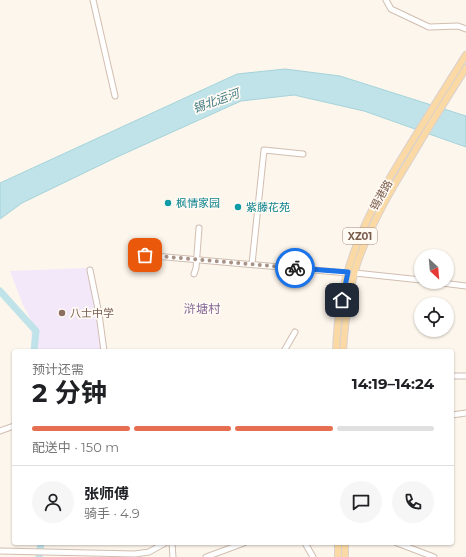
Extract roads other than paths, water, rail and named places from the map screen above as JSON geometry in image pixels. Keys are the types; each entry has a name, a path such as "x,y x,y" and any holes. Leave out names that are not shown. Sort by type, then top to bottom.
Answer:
{"main road":[{"name":"锡港路","path":"336,349 339,317 348,272 357,243 373,208 466,55"},
{"name":"锡港路","path":"343,349 346,318 355,273 364,245 379,212 466,68"},
{"path":"338,545 338,557"},
{"path":"345,545 345,557"}],"street":[{"path":"93,0 115,96"},
{"path":"386,0 391,9 429,27 458,26 466,29"},
{"path":"252,264 264,150 303,154"},
{"path":"194,274 197,259 199,228"},
{"path":"132,254 348,272"},
{"path":"90,270 99,314 104,349"},
{"path":"355,273 414,279"},
{"path":"454,284 466,286"},
{"path":"285,349 296,332"},
{"path":"454,376 466,376"},
{"path":"454,415 466,413"},
{"path":"0,431 12,427"},
{"path":"0,551 135,554 149,552 161,545"},
{"path":"172,545 173,557"},
{"path":"206,557 239,545"},
{"path":"305,545 313,557"},
{"path":"402,545 434,557"}],"water":[{"name":"锡北运河","path":"285,69 340,76 466,116 466,147 364,111 294,95 241,101 117,157 22,203 0,219 0,183 237,74"}],"waterway":[{"path":"0,291 36,331 34,349"},
{"path":"39,557 41,545"}],"place":[{"name":"枫情家园","path":"168,203"},
{"name":"紫藤花苑","path":"238,207"},
{"name":"八士中学","path":"62,313"}],"district":[{"name":"浒塘村","path":"202,309"}]}
